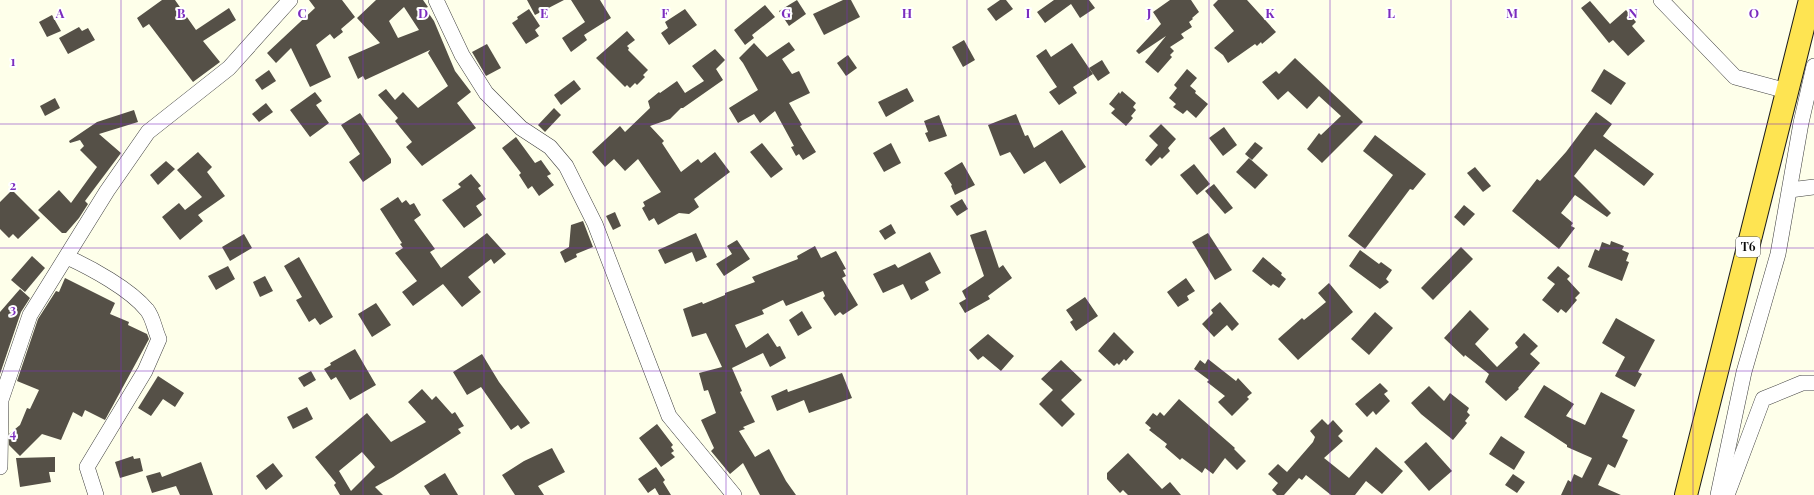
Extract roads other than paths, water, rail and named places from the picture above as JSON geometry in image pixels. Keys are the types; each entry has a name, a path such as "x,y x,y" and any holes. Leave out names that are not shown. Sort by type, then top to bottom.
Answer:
{"highway":[{"name":"T6","path":"1686,495 1810,0"}],"street":[{"path":"0,467 2,400 30,315 107,191 148,132 229,68 290,0"},
{"path":"436,0 462,55 486,94 521,128 550,147 566,166 595,224 669,416 734,495"},
{"path":"1661,0 1735,77 1787,91"},
{"path":"1718,495 1744,372 1778,254 1814,66"},
{"path":"1790,190 1814,187"},
{"path":"67,256 96,271 127,293 148,311 159,340 145,371 88,467 96,495"},
{"path":"1727,495 1763,399 1802,383 1814,383"}]}
